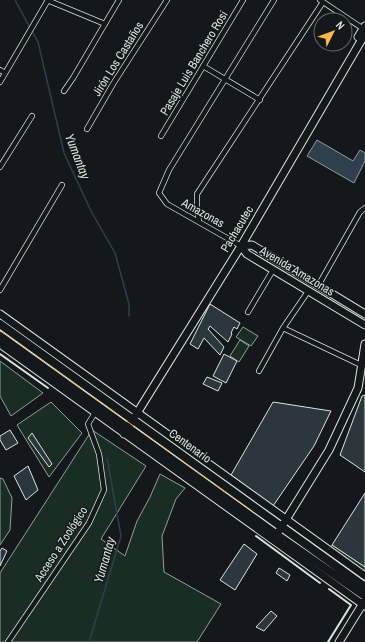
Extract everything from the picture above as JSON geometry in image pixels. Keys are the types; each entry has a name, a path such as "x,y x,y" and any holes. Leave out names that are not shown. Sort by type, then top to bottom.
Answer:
{"highway":[{"name":"Centenario","path":"0,324 134,415 281,527 365,587"},
{"name":"Centenario","path":"0,336 97,409 364,602"}],"street":[{"path":"0,82 48,0 105,24"},
{"path":"64,91 119,0"},
{"name":"Jirón Los Castaños","path":"87,129 113,84 167,0"},
{"name":"Pasaje Luis Banchero Rosi","path":"161,136 243,0"},
{"path":"225,78 274,0"},
{"path":"199,221 197,194 260,100 322,1 365,29"},
{"name":"Pachacutec","path":"126,429 239,245 365,29"},
{"path":"203,66 260,100"},
{"path":"0,70 5,73"},
{"name":"Amazonas","path":"225,78 169,170 159,193 167,204 239,245"},
{"path":"0,167 32,116"},
{"path":"0,290 62,185"},
{"path":"318,286 360,212 365,208"},
{"name":"Avenida Amazonas","path":"239,245 247,254 365,324"},
{"name":"Avenida Amazonas","path":"239,245 252,245 365,314"},
{"path":"248,312 273,270"},
{"path":"259,371 283,328 309,290"},
{"path":"0,314 134,415 286,519 365,576"},
{"path":"365,317 365,332"},
{"path":"283,328 361,365"},
{"path":"0,344 97,409"},
{"path":"275,538 329,450 362,386 361,365 365,344"},
{"name":"Acceso a Zoológico","path":"8,642 89,523 104,490 99,454 88,424 97,409"},
{"path":"339,642 364,602"}],"green space":[{"path":"243,327 258,336 251,346 236,337"},
{"path":"240,340 249,346 239,362 230,356"},
{"path":"0,361 43,393 11,416 0,396"},
{"path":"51,402 82,433 49,477 17,425"},
{"path":"92,430 146,466 101,539 125,556 137,521 160,474 185,488 176,499 162,536 164,572 221,604 197,642 0,642 0,573"},
{"path":"0,478 3,479 12,498 10,530 0,545"}],"shaded area":[{"path":"332,545 365,567 365,576 330,549"}],"water":[{"path":"317,140 353,161 360,150 365,153 365,161 354,183 307,156"}],"building":[{"path":"210,304 240,323 237,329 234,327 228,342 210,326 208,329 224,347 220,355 204,338 198,349 190,344"},
{"path":"224,354 237,361 226,383 213,376"},
{"path":"207,377 222,383 218,391 203,384"},
{"path":"365,395 365,472 340,455 362,396"},
{"path":"273,402 331,411 314,446 273,506 231,475"},
{"path":"10,430 18,443 6,450 0,440 0,436"},
{"path":"32,433 52,464 49,467 28,438"},
{"path":"28,466 38,490 26,500 14,476"},
{"path":"365,493 365,567 332,545"},
{"path":"244,544 257,554 235,590 220,580"},
{"path":"2,548 7,551 0,566 0,551"},
{"path":"279,568 290,575 287,581 276,573"},
{"path":"271,611 277,616 264,631 256,627"}],"waterway":[{"name":"Yumantay","path":"15,0 30,28"},
{"name":"Yumantay","path":"32,31 38,42 64,153 91,211 115,253 129,304 129,316"},
{"name":"Yumantay","path":"89,642 121,536 107,458"}],"wall":[{"path":"0,354 48,388"},
{"path":"256,536 320,583"},
{"path":"328,642 351,605 329,589"}],"power":[{"path":"0,330 253,512"}]}
